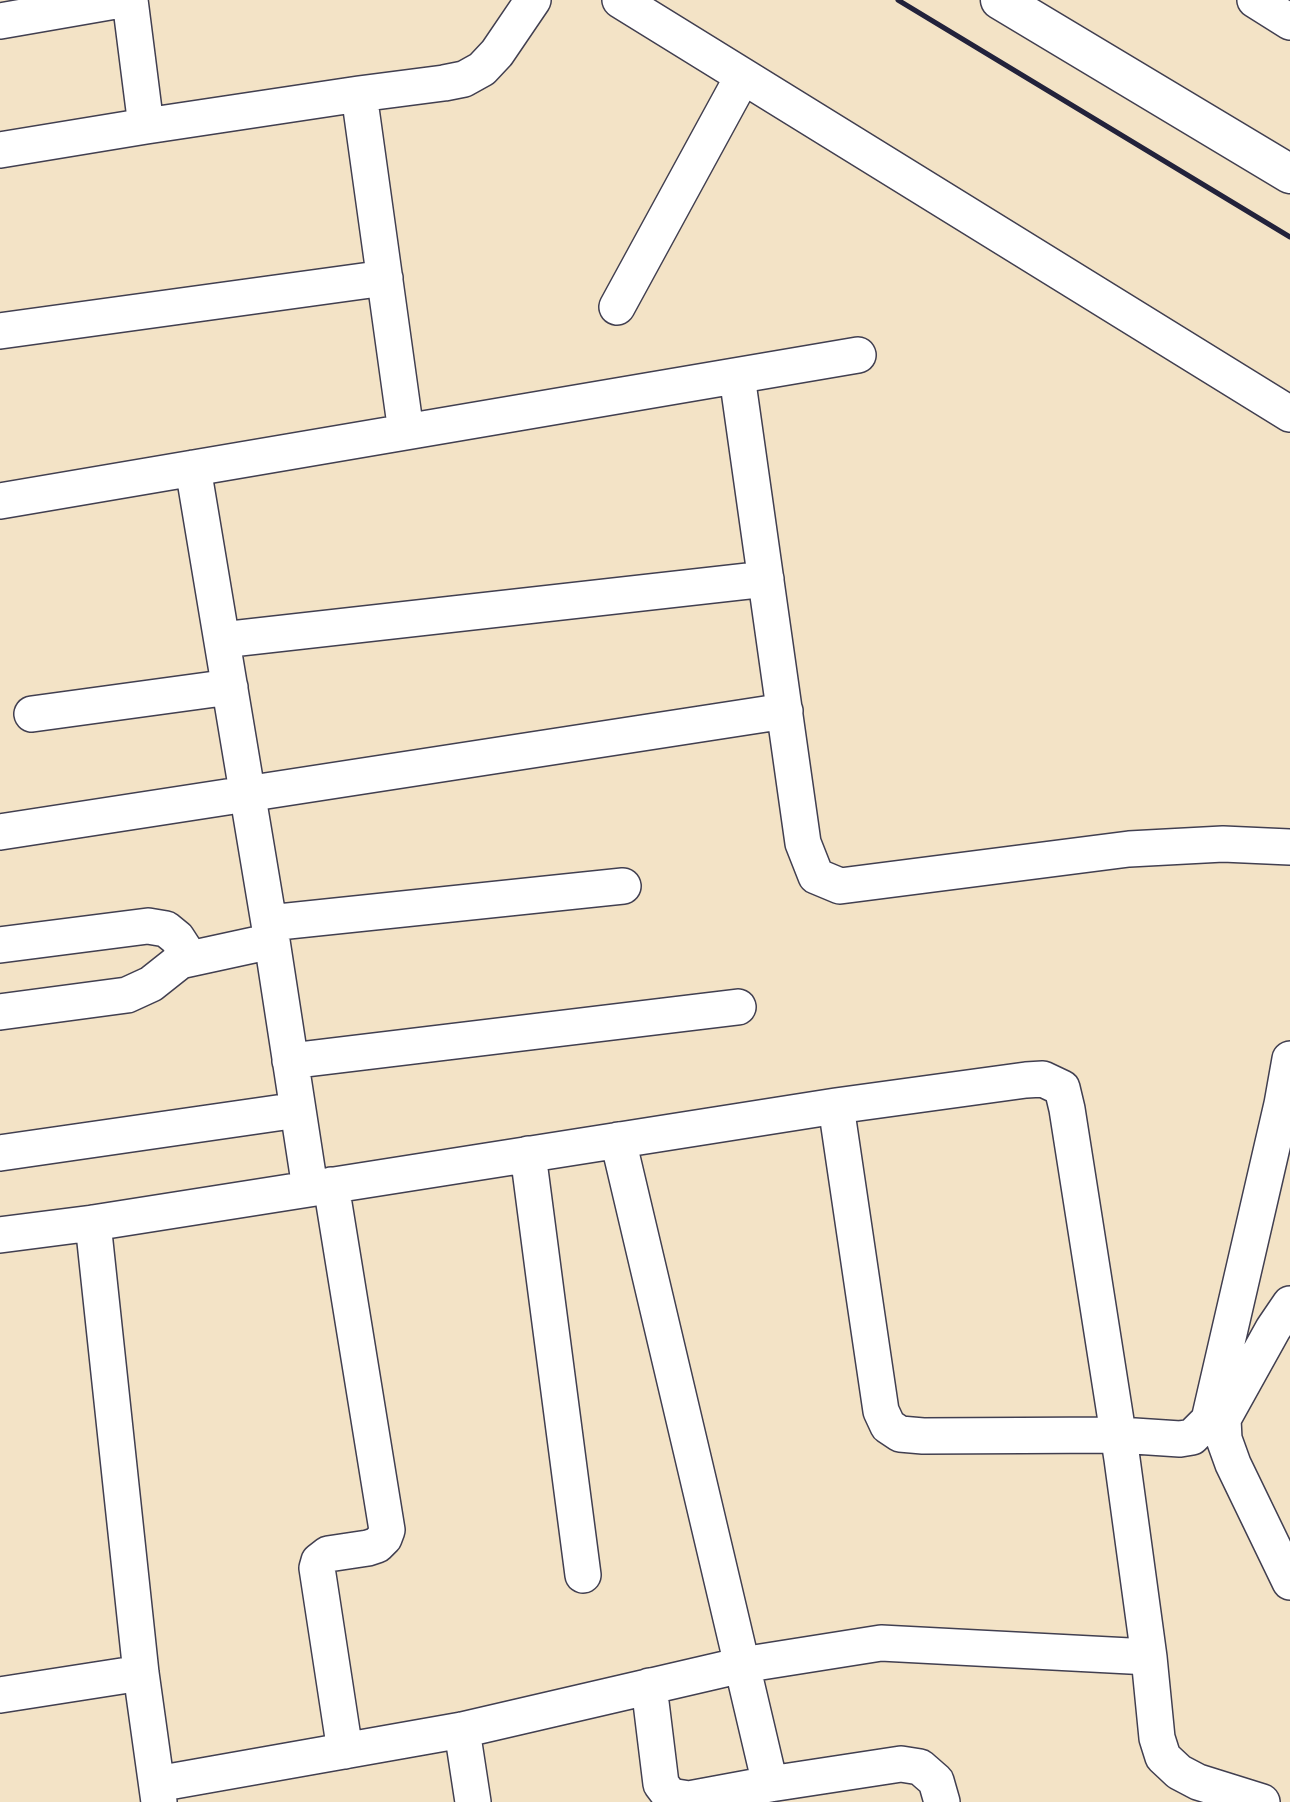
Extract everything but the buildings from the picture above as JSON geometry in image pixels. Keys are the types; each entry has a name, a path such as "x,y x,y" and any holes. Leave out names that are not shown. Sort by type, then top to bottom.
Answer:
{"street":[{"path":"0,21 121,0"},
{"path":"130,0 146,126"},
{"path":"0,150 464,79 482,69 497,53 533,0"},
{"path":"620,0 1290,414"},
{"path":"1000,0 1290,174"},
{"path":"1255,0 1290,22"},
{"path":"617,307 743,76"},
{"path":"359,94 407,432"},
{"path":"0,331 385,278"},
{"path":"0,501 858,355"},
{"path":"737,376 803,844 816,876 840,886 1129,849 1223,844 1290,847"},
{"path":"193,468 298,1110 321,1187 387,1530 377,1545 328,1554 319,1561 317,1568 345,1751"},
{"path":"222,640 766,579"},
{"path":"32,714 230,687"},
{"path":"0,832 785,711"},
{"path":"0,1012 127,995 152,984 180,961 270,932 623,886"},
{"path":"0,945 148,926 166,929 190,958"},
{"path":"290,1060 738,1007"},
{"path":"836,1106 881,1411 888,1426 900,1434 923,1436 1119,1435 1180,1439 1192,1437 1209,1420 1286,1102 1290,1059"},
{"path":"0,1235 93,1223 836,1106 1043,1079 1062,1088 1068,1110 1119,1435 1149,1657 1157,1738 1163,1757 1180,1772 1198,1782 1262,1802"},
{"path":"0,1153 298,1110"},
{"path":"618,1140 770,1784"},
{"path":"528,1154 583,1575"},
{"path":"93,1223 141,1673 158,1793 345,1751 462,1730 742,1665 881,1643 1149,1657"},
{"path":"1287,1568 1233,1464 1224,1439 1223,1419 1273,1328 1290,1304"},
{"path":"0,1695 141,1673"},
{"path":"649,1686 661,1784 670,1796 708,1799 770,1784 901,1764 920,1766 936,1782 942,1802"},
{"path":"462,1730 473,1802"}],"railway":[{"path":"898,0 1290,237"}]}
